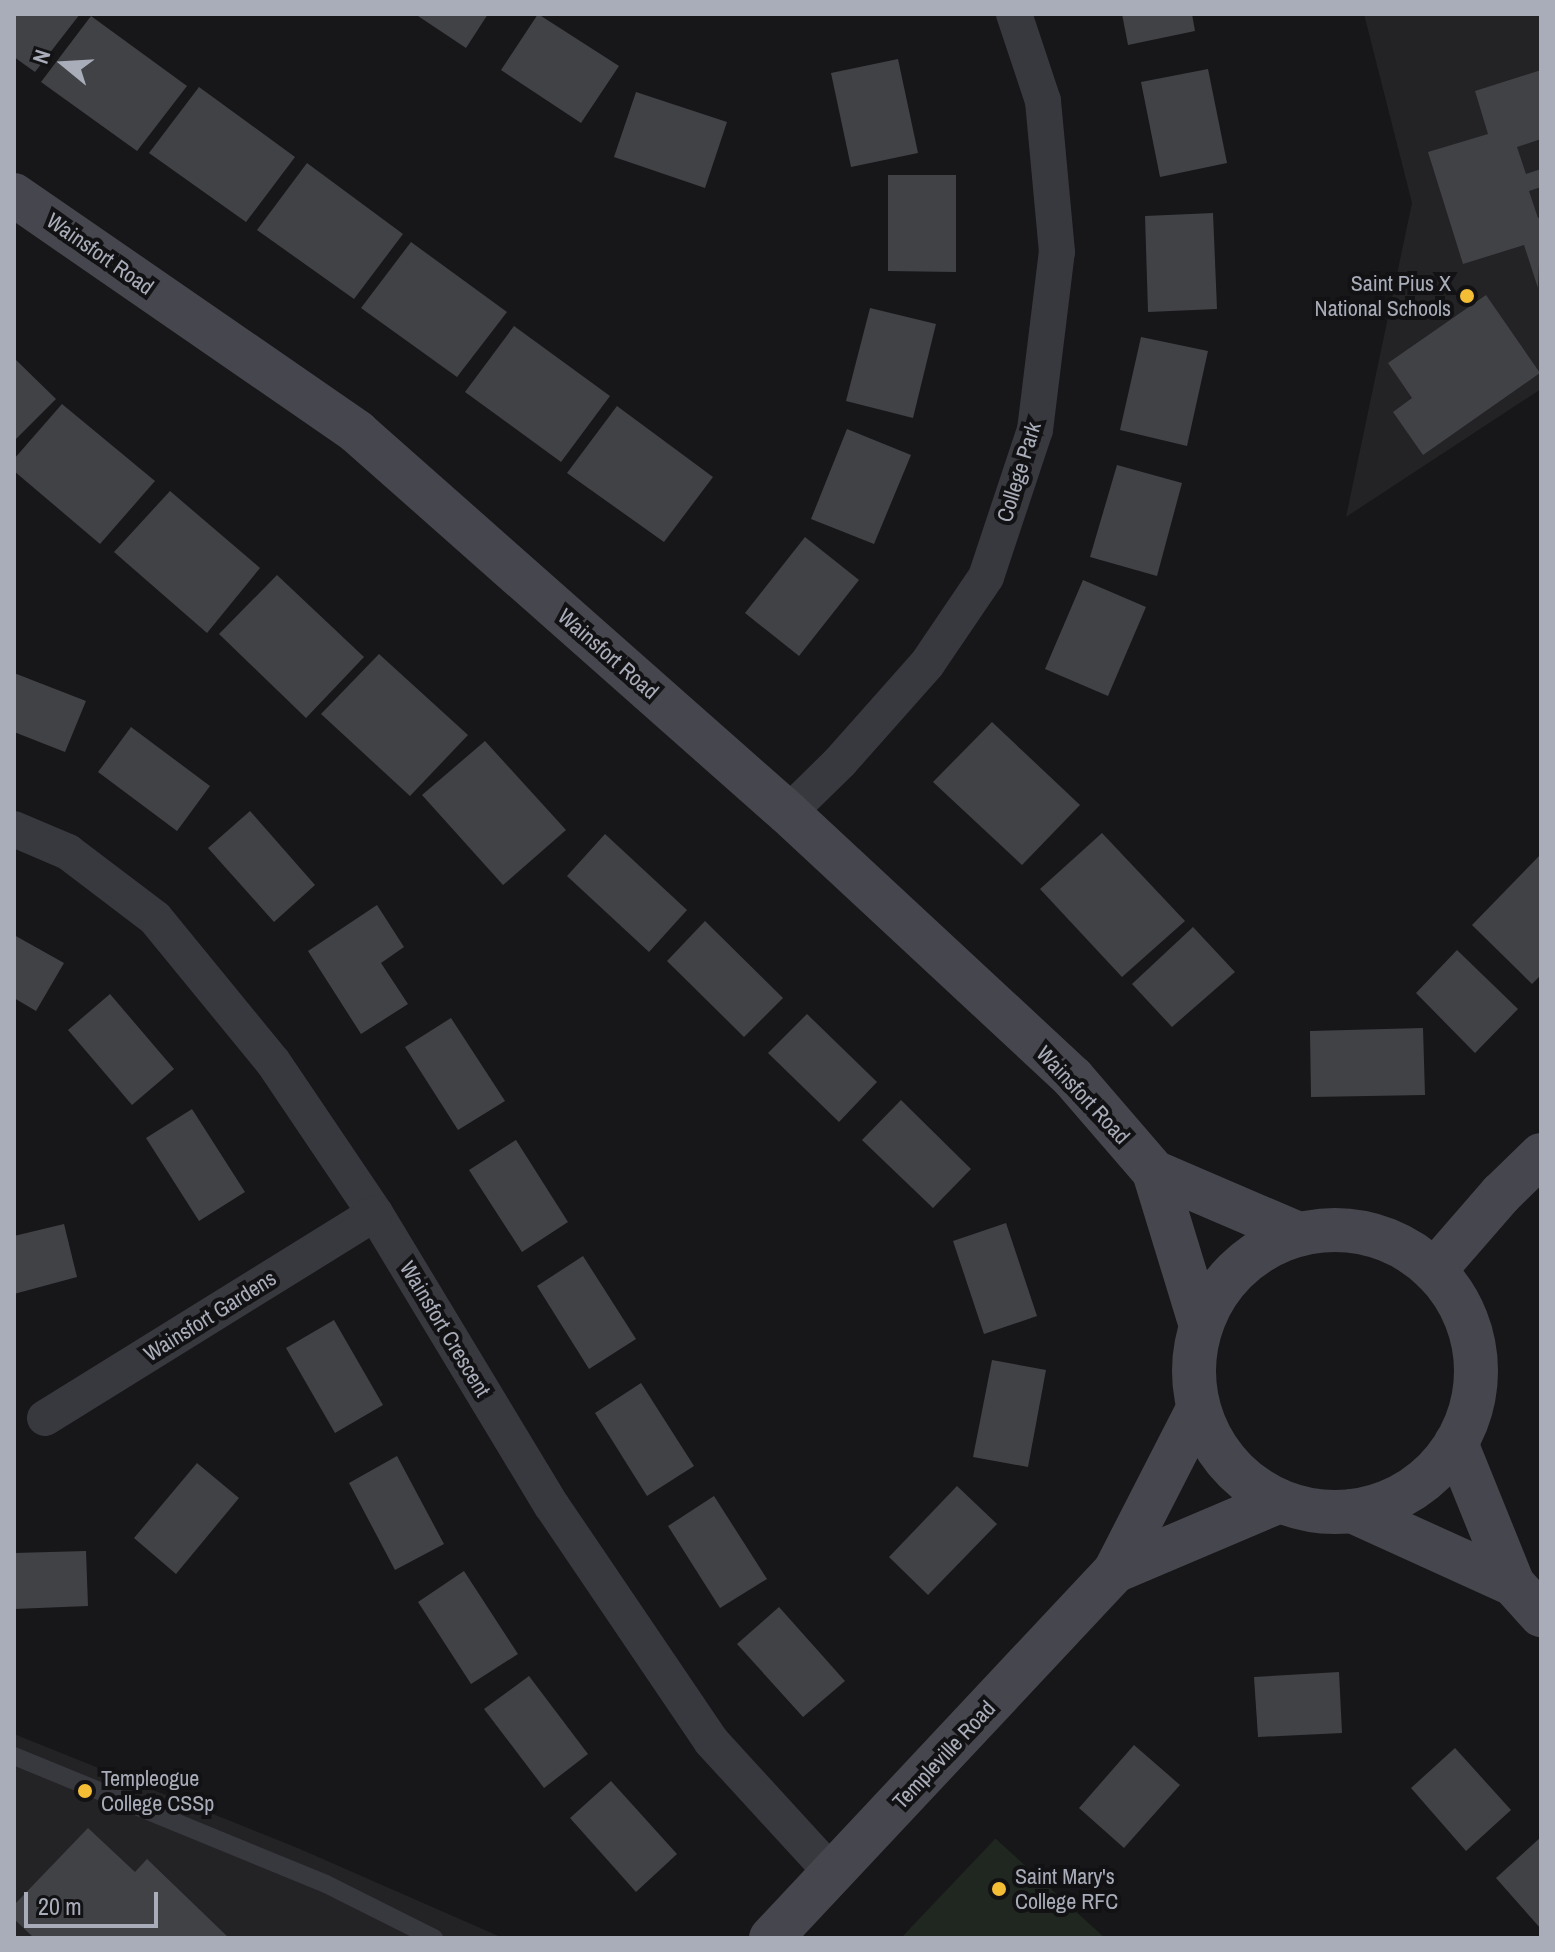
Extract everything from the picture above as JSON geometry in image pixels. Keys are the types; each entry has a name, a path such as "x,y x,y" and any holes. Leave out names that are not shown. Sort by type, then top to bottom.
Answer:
{"main road":[{"name":"Wainsfort Road","path":"14,195 357,432 788,813 1073,1078 1154,1172 1201,1326"},
{"path":"1434,1271 1501,1194 1541,1155"},
{"name":"Wainsfort Road","path":"1154,1172 1299,1234"},
{"path":"1327,1230 1380,1237 1404,1248 1434,1271 1459,1304 1475,1355 1471,1408 1456,1443 1429,1476 1407,1493 1380,1505 1352,1511 1323,1512 1280,1501 1243,1479 1222,1456 1198,1409 1194,1381 1201,1326 1212,1301 1241,1265 1273,1244 1299,1234 1327,1230"},
{"name":"Templeville Road","path":"771,1938 1115,1571 1198,1409"},
{"path":"1456,1443 1527,1600"},
{"name":"Templeville Road","path":"1115,1571 1280,1501"},
{"path":"1352,1511 1527,1600"}],"street":[{"name":"College Park","path":"788,813 840,762 927,664 986,577 1035,430 1057,252 1043,101 1014,14"},
{"name":"Wainsfort Crescent","path":"14,829 68,852 155,918 273,1062 375,1213 552,1506 711,1741 833,1874"},
{"name":"Wainsfort Gardens","path":"45,1418 375,1213"}],"lane":[{"path":"14,1756 326,1884 434,1938"}],"shaded area":[{"name":"Saint Pius X National Schools","path":"1364,14 1541,14 1541,389 1346,517 1412,203"},
{"name":"Templeogue College CSSp","path":"14,1734 300,1849 503,1938 14,1938"},
{"name":"Saint Mary's College RFC","path":"996,1839 1105,1938 901,1938"}],"building":[{"path":"14,14 80,14 35,72 14,57"},
{"path":"415,14 488,14 466,48"},
{"path":"538,14 619,66 581,123 501,70"},
{"path":"1122,14 1192,14 1195,31 1128,45"},
{"path":"91,16 187,86 137,151 41,82"},
{"path":"898,59 918,153 851,167 831,73"},
{"path":"1208,69 1227,163 1160,177 1141,82"},
{"path":"1541,70 1541,139 1517,147 1526,174 1541,169 1541,187 1529,191 1538,218 1541,217 1538,288 1524,245 1463,264 1428,152 1488,134 1475,91"},
{"path":"199,87 295,157 246,222 149,153"},
{"path":"636,92 727,122 705,188 614,157"},
{"path":"307,163 403,234 354,299 257,230"},
{"path":"888,175 956,175 956,272 888,271"},
{"path":"1213,213 1217,309 1148,312 1145,216"},
{"path":"411,242 507,312 457,377 361,308"},
{"path":"1486,295 1540,373 1423,455 1393,412 1412,398 1388,363"},
{"path":"870,308 936,324 913,418 846,401"},
{"path":"514,326 610,396 561,462 465,392"},
{"path":"1141,337 1208,351 1187,446 1120,430"},
{"path":"14,358 56,399 14,441"},
{"path":"62,404 155,481 100,544 14,471 14,459"},
{"path":"617,406 713,477 664,542 567,473"},
{"path":"847,429 911,455 874,544 811,519"},
{"path":"1117,465 1182,483 1157,576 1090,557"},
{"path":"170,491 260,568 207,633 114,552"},
{"path":"805,537 859,580 799,656 745,613"},
{"path":"277,575 364,657 306,718 219,634"},
{"path":"1083,580 1146,607 1108,696 1045,669"},
{"path":"379,654 468,735 410,796 321,714"},
{"path":"14,673 86,701 65,752 14,732"},
{"path":"992,722 1080,805 1022,865 933,782"},
{"path":"131,727 210,786 177,831 98,772"},
{"path":"485,741 566,830 503,885 422,795"},
{"path":"250,811 315,885 274,922 208,848"},
{"path":"1102,833 1185,921 1122,977 1040,889"},
{"path":"605,834 687,910 649,952 567,876"},
{"path":"1541,854 1541,975 1532,984 1472,925"},
{"path":"377,905 404,947 381,963 408,1004 361,1034 308,951"},
{"path":"705,921 783,998 744,1037 667,961"},
{"path":"1193,927 1235,972 1172,1027 1132,984"},
{"path":"14,935 64,963 36,1011 14,998"},
{"path":"1457,950 1518,1009 1475,1053 1416,993"},
{"path":"110,994 174,1069 132,1105 68,1030"},
{"path":"807,1014 877,1082 839,1122 768,1053"},
{"path":"451,1018 505,1101 458,1130 405,1047"},
{"path":"1423,1028 1425,1095 1311,1097 1310,1031"},
{"path":"901,1100 971,1169 933,1208 862,1140"},
{"path":"192,1109 245,1192 199,1221 146,1138"},
{"path":"516,1140 568,1222 522,1252 469,1170"},
{"path":"1006,1223 1037,1316 984,1334 953,1241"},
{"path":"64,1224 77,1277 14,1294 14,1236"},
{"path":"583,1256 636,1339 589,1369 537,1286"},
{"path":"334,1320 383,1405 335,1433 286,1348"},
{"path":"992,1360 1046,1370 1028,1467 973,1457"},
{"path":"641,1383 694,1466 647,1496 595,1413"},
{"path":"397,1456 444,1544 395,1570 349,1483"},
{"path":"197,1463 239,1498 176,1574 134,1538"},
{"path":"957,1486 997,1524 928,1595 889,1557"},
{"path":"714,1496 767,1579 720,1608 668,1526"},
{"path":"86,1551 88,1606 14,1609 14,1553"},
{"path":"464,1571 518,1654 471,1684 418,1602"},
{"path":"779,1607 845,1681 803,1717 737,1644"},
{"path":"1339,1672 1342,1733 1258,1737 1254,1677"},
{"path":"529,1676 588,1754 544,1788 484,1709"},
{"path":"1134,1745 1180,1785 1124,1848 1079,1808"},
{"path":"1455,1748 1511,1810 1466,1851 1411,1788"},
{"path":"611,1781 677,1854 636,1892 570,1818"},
{"path":"88,1828 135,1872 147,1859 229,1938 34,1938 14,1919 14,1905"},
{"path":"1541,1837 1541,1929 1496,1878"}],"place":[{"name":"Saint Pius X National Schools","path":"1467,296"},
{"name":"Templeogue College CSSp","path":"85,1791"},
{"name":"Saint Mary's College RFC","path":"999,1889"}]}
